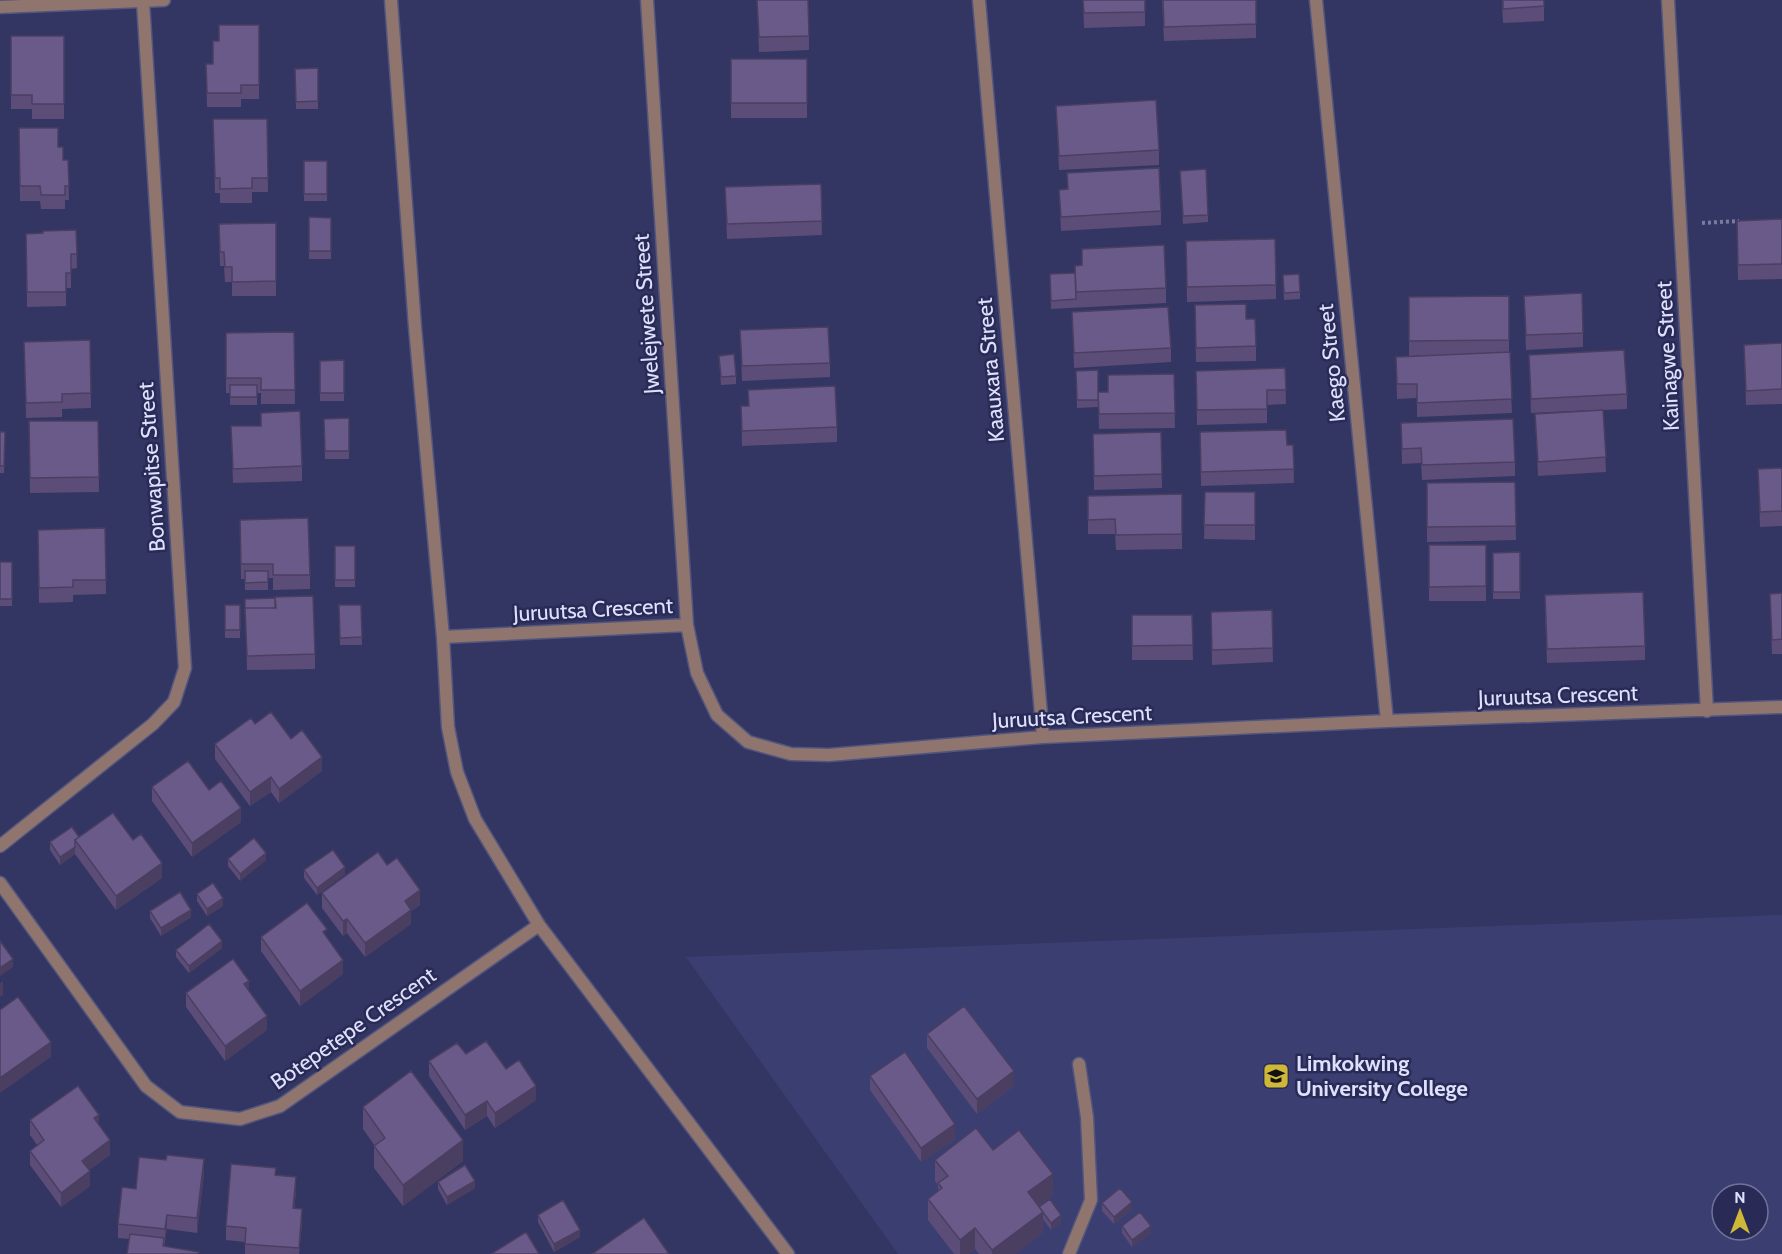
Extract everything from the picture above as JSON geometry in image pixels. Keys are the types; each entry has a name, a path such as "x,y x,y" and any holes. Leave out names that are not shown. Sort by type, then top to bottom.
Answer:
{"street":[{"path":"0,7 164,0"},
{"path":"391,0 414,327 443,637 448,727 457,772 475,819 539,925 788,1254"},
{"name":"Jwelejwete Street","path":"647,0 687,625"},
{"name":"Kaauxara Street","path":"979,0 1043,737"},
{"name":"Kaego Street","path":"1316,0 1387,722"},
{"name":"Kainagwe Street","path":"1668,0 1707,711"},
{"name":"Bonwapitse Street","path":"0,846 153,724 174,702 185,668 143,2"},
{"name":"Juruutsa Crescent","path":"443,637 687,625 697,673 717,715 748,742 792,754 829,755 1043,737 1782,708"},
{"name":"Botepetepe Crescent","path":"0,883 146,1086 180,1112 240,1119 280,1106 539,925"},
{"path":"1069,1254 1091,1200 1087,1117 1079,1064"}],"path":[{"path":"1680,224 1748,221"}],"shaded area":[{"name":"Limkokwing University College","path":"1782,915 1782,1254 898,1254 686,957"}],"building":[{"path":"757,0 808,0 809,36 759,37"},
{"path":"1083,0 1145,0 1145,12 1084,13"},
{"path":"1163,0 1256,0 1256,24 1164,27"},
{"path":"1503,0 1544,0 1544,6 1503,9"},
{"path":"219,25 259,25 259,85 241,85 241,93 207,93 206,64 213,64 213,41 219,41"},
{"path":"11,36 64,36 64,104 32,104 32,95 11,95"},
{"path":"731,59 807,59 807,103 731,103"},
{"path":"318,68 318,101 296,102 295,69"},
{"path":"1156,100 1159,150 1059,156 1056,106"},
{"path":"213,119 267,119 268,178 252,178 252,188 220,189 220,178 215,178"},
{"path":"19,128 58,128 58,147 63,147 63,160 68,160 69,186 65,186 65,195 41,195 40,186 20,186"},
{"path":"304,161 327,161 327,194 304,194"},
{"path":"1159,168 1161,211 1061,217 1059,190 1068,189 1067,173"},
{"path":"1206,169 1208,215 1183,216 1180,171"},
{"path":"821,184 822,221 727,224 725,187"},
{"path":"309,217 331,218 331,251 309,251"},
{"path":"1782,219 1782,264 1738,265 1737,221"},
{"path":"276,223 276,281 232,282 232,267 225,267 224,252 220,252 219,224"},
{"path":"76,230 77,254 71,254 71,273 66,273 66,292 27,292 26,234"},
{"path":"1275,239 1276,285 1187,287 1186,241"},
{"path":"1164,245 1166,288 1076,292 1075,266 1082,265 1082,249"},
{"path":"1075,273 1076,299 1051,301 1050,274"},
{"path":"1299,274 1300,292 1284,293 1283,275"},
{"path":"1582,293 1583,333 1526,335 1524,296"},
{"path":"1509,296 1509,340 1409,341 1409,297"},
{"path":"1246,304 1246,319 1255,319 1256,346 1196,348 1195,305"},
{"path":"1168,307 1171,348 1074,353 1072,312"},
{"path":"828,327 830,363 742,366 740,330"},
{"path":"294,332 295,390 261,390 261,378 226,378 226,333"},
{"path":"90,340 91,393 62,394 62,402 26,403 24,342"},
{"path":"1782,343 1782,389 1746,391 1744,345"},
{"path":"1624,350 1627,394 1531,399 1529,355"},
{"path":"1510,352 1512,399 1417,403 1417,384 1397,384 1396,357"},
{"path":"734,354 736,376 721,377 719,356"},
{"path":"344,360 344,393 320,393 320,361"},
{"path":"1285,368 1286,390 1267,390 1267,409 1197,410 1196,371"},
{"path":"1098,370 1098,400 1077,400 1076,371"},
{"path":"1174,374 1175,413 1099,414 1098,392 1108,392 1108,375"},
{"path":"230,385 257,385 257,397 230,397"},
{"path":"835,386 837,427 742,431 741,406 749,406 748,390"},
{"path":"1603,410 1606,457 1538,462 1535,414"},
{"path":"300,411 302,466 233,469 231,426 261,426 261,413"},
{"path":"349,418 349,451 325,451 324,419"},
{"path":"1513,419 1515,462 1422,465 1421,448 1402,449 1401,423"},
{"path":"29,421 98,421 99,477 30,478"},
{"path":"1286,430 1287,445 1293,445 1294,469 1201,472 1200,432"},
{"path":"0,432 5,432 4,466 0,466"},
{"path":"1161,432 1162,474 1094,476 1093,434"},
{"path":"1782,468 1782,511 1760,512 1758,469"},
{"path":"1515,482 1516,526 1427,527 1427,483"},
{"path":"1205,492 1255,492 1255,525 1204,525"},
{"path":"1182,494 1182,534 1116,535 1115,519 1088,520 1088,496"},
{"path":"308,518 310,575 273,575 273,564 241,564 240,520"},
{"path":"105,528 106,580 73,580 73,587 39,588 38,530"},
{"path":"1429,545 1486,545 1486,586 1429,587"},
{"path":"335,546 355,546 355,580 335,580"},
{"path":"1520,552 1520,592 1493,592 1493,553"},
{"path":"0,562 12,562 12,599 0,599"},
{"path":"245,571 268,571 268,582 245,583"},
{"path":"1643,592 1645,646 1547,649 1545,595"},
{"path":"1782,593 1782,639 1772,640 1770,594"},
{"path":"313,596 315,654 247,656 245,608 276,608 275,597"},
{"path":"275,598 275,608 245,608 245,599"},
{"path":"225,605 240,605 240,630 225,630"},
{"path":"339,605 361,605 362,637 340,638"},
{"path":"1272,610 1273,648 1212,650 1211,612"},
{"path":"1132,615 1192,615 1193,645 1132,646"},
{"path":"271,712 291,739 302,730 322,757 279,789 271,777 250,792 215,744 251,718 255,724"},
{"path":"188,761 209,790 221,781 241,808 192,843 152,787"},
{"path":"113,813 133,840 141,834 162,863 116,896 75,840"},
{"path":"72,827 79,837 75,840 75,847 60,857 50,842"},
{"path":"254,838 266,853 240,874 228,859"},
{"path":"333,850 345,867 317,888 304,870"},
{"path":"378,852 387,865 397,858 420,890 405,901 411,910 365,943 347,919 343,921 322,893"},
{"path":"213,883 223,898 207,909 197,894"},
{"path":"180,892 191,910 161,928 150,911"},
{"path":"307,903 327,929 323,932 343,960 300,991 261,937"},
{"path":"209,924 222,941 189,966 176,950"},
{"path":"0,941 13,959 0,968"},
{"path":"233,959 249,981 244,984 267,1016 225,1046 186,993"},
{"path":"18,997 51,1042 0,1078 0,1010"},
{"path":"964,1006 1014,1071 977,1099 927,1034"},
{"path":"486,1041 506,1069 519,1060 536,1086 495,1113 487,1101 465,1115 429,1061 457,1043 466,1054"},
{"path":"905,1052 955,1124 921,1148 870,1076"},
{"path":"411,1071 463,1140 403,1185 374,1146 385,1138 363,1107"},
{"path":"78,1086 99,1115 94,1118 110,1140 82,1161 90,1171 61,1193 30,1151 44,1140 30,1120"},
{"path":"976,1128 993,1150 1019,1130 1053,1174 1028,1192 1043,1212 992,1250 975,1228 960,1240 928,1199 942,1188 938,1183 948,1176 935,1160"},
{"path":"167,1155 204,1159 197,1218 167,1215 165,1229 118,1224 122,1187 136,1189 139,1157 166,1160"},
{"path":"231,1164 276,1168 275,1175 296,1177 293,1208 302,1209 299,1248 245,1244 246,1228 226,1226"},
{"path":"465,1165 475,1181 447,1197 438,1182"},
{"path":"1120,1188 1132,1202 1114,1217 1102,1203"},
{"path":"1050,1199 1061,1215 1051,1223 1039,1207"},
{"path":"563,1200 580,1230 554,1244 538,1215"},
{"path":"1140,1212 1151,1226 1132,1240 1122,1226"},
{"path":"644,1218 669,1254 592,1254"},
{"path":"526,1232 539,1254 491,1254"},
{"path":"130,1234 164,1238 163,1246 199,1252 198,1254 127,1254"}],"place":[{"name":"Limkokwing University College","path":"1276,1076"}]}
